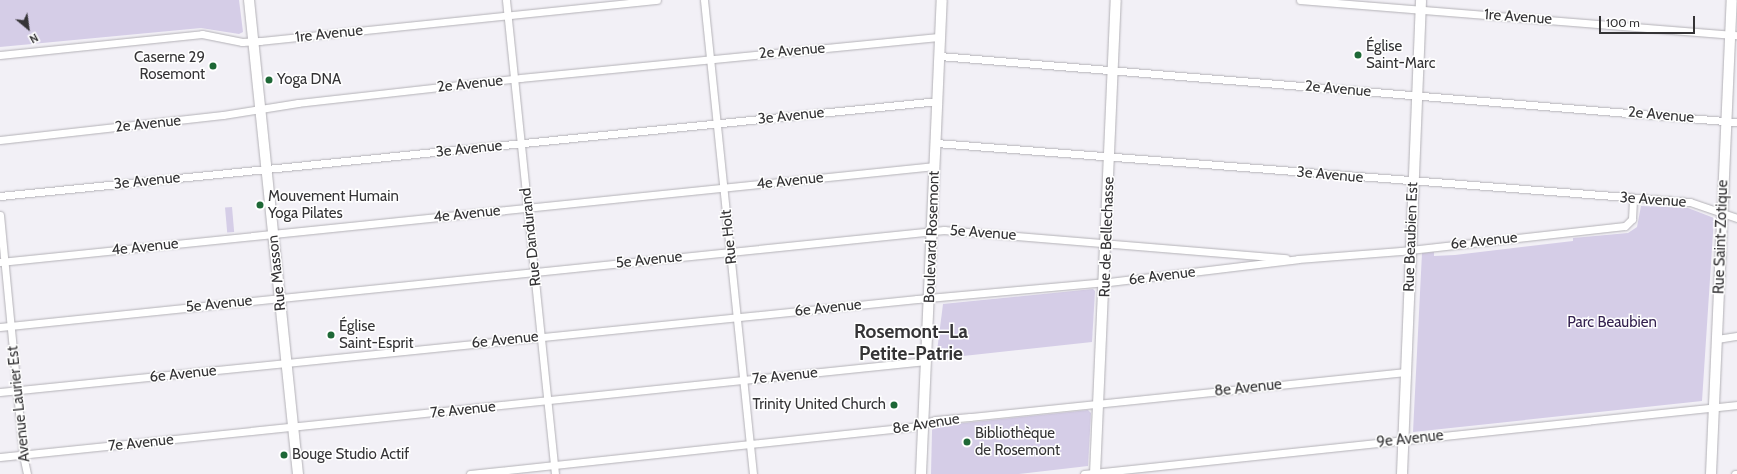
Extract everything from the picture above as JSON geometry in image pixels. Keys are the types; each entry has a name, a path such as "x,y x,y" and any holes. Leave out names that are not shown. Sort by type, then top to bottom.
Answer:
{"street":[{"name":"Rue Masson","path":"249,0 298,474"},
{"name":"Rue Dandurand","path":"506,0 516,79 521,144 555,474"},
{"name":"1re Avenue","path":"0,54 202,34 253,42 657,0"},
{"name":"Rue Holt","path":"704,0 752,474"},
{"name":"Boulevard Rosemont","path":"921,474 930,298 942,0"},
{"name":"Rue de Bellechasse","path":"1095,473 1107,243 1116,0"},
{"name":"1re Avenue","path":"1300,0 1421,5 1734,35"},
{"name":"Rue Saint-Zotique","path":"1711,474 1726,121 1734,35 1732,0"},
{"name":"Rue Beaubien Est","path":"1402,474 1421,5"},
{"name":"2e Avenue","path":"0,140 223,115 260,108 516,79 710,58 940,37"},
{"name":"2e Avenue","path":"939,56 1737,122"},
{"name":"3e Avenue","path":"0,196 938,102"},
{"name":"3e Avenue","path":"936,143 1413,182 1690,202 1723,214"},
{"name":"4e Avenue","path":"2,262 935,166"},
{"name":"6e Avenue","path":"0,392 541,336 930,298 1105,283 1298,259 1411,249 1626,226 1632,219 1633,199"},
{"path":"1723,214 1737,218"},
{"name":"Avenue Laurier Est","path":"0,215 2,262 11,326 23,455 27,474"},
{"name":"5e Avenue","path":"0,327 944,230 1298,259"},
{"path":"1717,339 1737,336"},
{"name":"7e Avenue","path":"0,457 926,361"},
{"name":"8e Avenue","path":"470,474 554,466 924,424 939,420 1405,372"},
{"name":"9e Avenue","path":"1084,474 1737,405"}],"green space":[{"path":"0,0 239,0 243,32 239,34 201,28 0,47"},
{"name":"Parc Beaubien","path":"1641,206 1688,208 1714,218 1702,401 1413,432 1422,253 1434,252 1434,256 1455,255 1573,241 1573,238 1628,233 1637,227"},
{"path":"232,207 234,232 227,233 225,208"},
{"path":"1093,289 1095,291 1092,342 936,359 943,304"},
{"path":"1088,410 1091,413 1088,466 1019,474 931,474 932,430 936,426"}],"place":[{"name":"Église Saint-Marc","path":"1358,55"},
{"name":"Caserne 29 Rosemont","path":"213,66"},
{"name":"Yoga DNA","path":"269,80"},
{"name":"Mouvement Humain Yoga Pilates","path":"260,205"},
{"name":"Église Saint-Esprit","path":"331,335"},
{"name":"Trinity United Church","path":"894,405"},
{"name":"Bibliothèque de Rosemont","path":"967,442"},
{"name":"Bouge Studio Actif","path":"284,455"}],"district":[{"name":"Rosemont–La Petite-Patrie","path":"911,343"}]}
